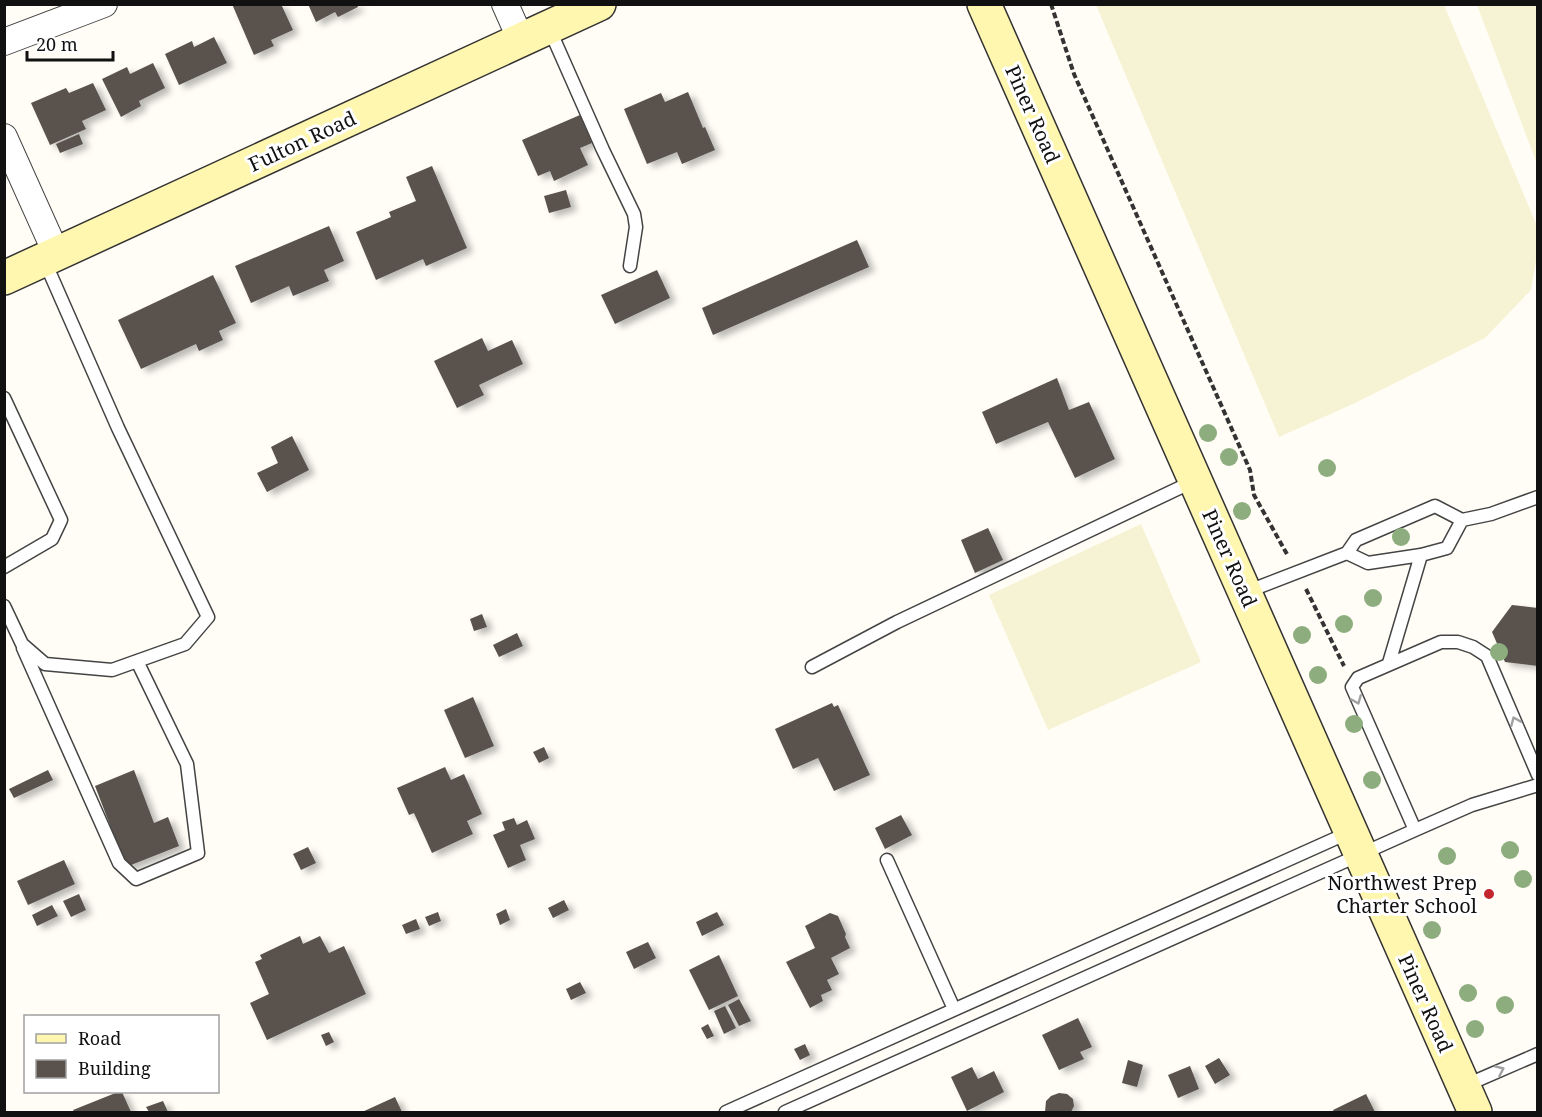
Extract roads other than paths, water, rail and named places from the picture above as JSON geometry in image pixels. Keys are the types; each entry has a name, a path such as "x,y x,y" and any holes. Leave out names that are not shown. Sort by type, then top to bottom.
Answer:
{"street":[{"path":"4,42 104,4"},
{"path":"505,4 535,33"},
{"name":"Fulton Road","path":"4,278 599,4"},
{"name":"Piner Road","path":"984,4 1469,1099"},
{"path":"4,137 50,258"}],"lane":[{"path":"535,33 603,150 634,214 636,227 630,266"},
{"path":"22,644 45,664 112,670 185,644 208,617 118,428 50,258"},
{"path":"4,398 61,520 52,539 4,567"},
{"path":"812,667 897,622 1195,481"},
{"path":"1245,592 1347,554 1356,540 1435,506 1462,520 1491,514 1538,497"},
{"path":"1347,554 1368,563 1421,555 1447,548 1462,520"},
{"path":"1389,663 1421,555"},
{"path":"4,606 119,863 136,879 198,853 186,764 137,661"},
{"path":"1415,830 1352,687 1358,678 1389,663 1441,642 1458,642 1473,647 1487,656 1538,775"},
{"path":"726,1113 954,1009 1356,843 1415,830 1472,805 1538,785"},
{"path":"785,1113 1356,843"},
{"path":"888,860 954,1009"},
{"path":"1469,1099 1538,1054"}],"place":[{"name":"Northwest Prep Charter School","path":"1489,894"}]}
